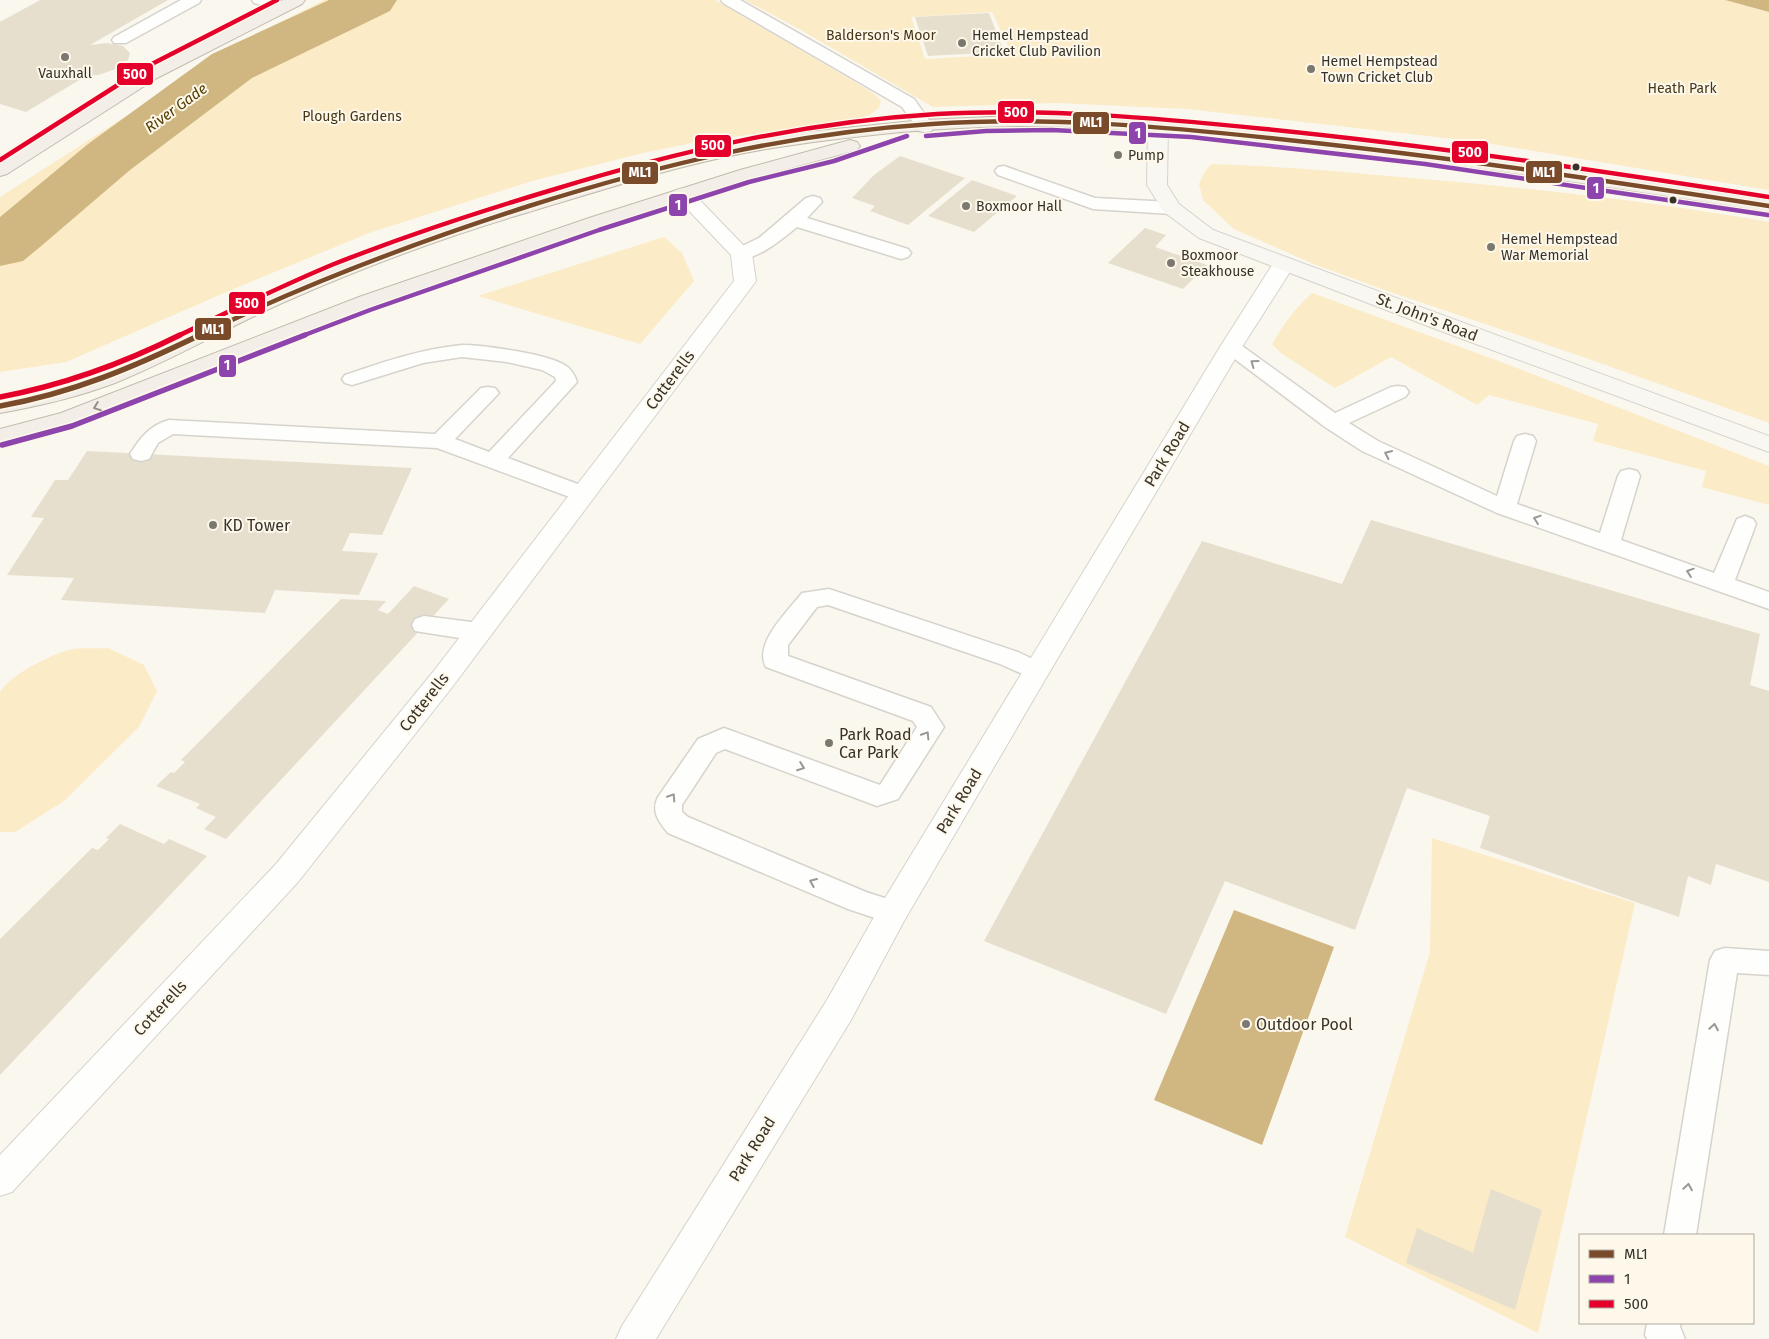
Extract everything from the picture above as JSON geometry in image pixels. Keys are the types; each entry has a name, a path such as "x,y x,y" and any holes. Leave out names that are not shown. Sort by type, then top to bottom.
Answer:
{"main road":[{"path":"0,170 151,74 290,3"},
{"path":"0,406 38,400 105,378 275,299 396,249 496,216 657,169 722,151 786,140 1005,121 1086,122 1303,141 1502,165 1769,206"},
{"path":"0,436 69,418 367,302 596,222 684,194 914,128"},
{"path":"657,169 684,194"}],"street":[{"name":"St. John's Road","path":"1158,127 1157,185 1171,208 1206,234 1769,444"},
{"path":"684,194 741,254"},
{"name":"Cotterells","path":"0,1180 288,873 479,632 745,281 741,254"},
{"name":"Park Road","path":"635,1339 839,1010 893,912 1036,671 1231,347 1284,264"}],"lane":[{"path":"120,40 192,0"},
{"path":"260,0 290,3"},
{"path":"728,0 908,103 914,128"},
{"path":"1004,171 1094,203 1171,208"},
{"path":"741,254 766,242 813,202"},
{"path":"794,220 901,254"},
{"path":"1231,347 1333,422 1370,446 1505,508 1769,601"},
{"path":"352,380 418,357 463,351 499,354 557,368 566,375 567,382 493,461"},
{"path":"440,441 488,392"},
{"path":"1333,422 1398,392"},
{"path":"141,454 150,439 170,428 440,441 583,494"},
{"path":"1505,508 1525,440"},
{"path":"1608,544 1629,476"},
{"path":"1722,583 1745,524"},
{"path":"893,912 858,901 678,825 669,815 668,804 706,746 724,738 877,796 889,792 930,727 922,714 775,661 776,644 810,599 829,597 1009,658 1036,671"},
{"path":"424,625 479,632"},
{"path":"1680,1234 1726,960 1769,963"},
{"path":"1664,1324 1662,1335 1668,1339"}],"green space":[{"name":"Plough Gardens","path":"324,0 715,0 870,91 881,100 879,108 870,115 846,122 702,141 643,153 532,181 369,233 224,293 66,362 0,372 0,197 240,43"},
{"name":"Heath Park","path":"745,0 1725,0 1769,12 1769,190 1480,142 1187,109 1056,103 933,107 801,30","holes":["992,12 1012,54 925,59 911,17"]},
{"path":"1211,164 1337,171 1546,191 1636,201 1769,222 1769,423 1316,265 1234,229 1203,200 1199,184"},
{"path":"664,237 682,253 694,281 640,344 478,296"},
{"path":"1312,293 1512,366 1769,466 1769,505 1702,487 1706,471 1593,441 1598,424 1489,395 1477,405 1391,357 1335,388 1282,354 1272,344 1290,317"},
{"path":"108,648 144,665 157,691 139,727 64,801 15,832 0,832 0,692 12,679 31,666 52,656 74,649"},
{"path":"1432,838 1635,903 1538,1333 1345,1237 1430,952"}],"shaded area":[{"path":"1725,0 1769,0 1769,12"},
{"name":"Outdoor Pool","path":"1234,910 1334,947 1262,1145 1154,1100"}],"building":[{"name":"Vauxhall","path":"40,0 168,0 90,45 107,43 123,46 130,53 128,60 116,69 98,75 86,76 26,112 0,104 0,22"},
{"name":"Hemel Hempstead Cricket Club Pavilion","path":"989,13 1004,52 928,56 915,17"},
{"path":"900,156 965,178 908,225 870,211 875,206 852,198 874,175"},
{"path":"972,180 1017,196 974,232 928,216"},
{"path":"1145,228 1166,235 1155,247 1207,265 1183,289 1108,263"},
{"name":"KD Tower","path":"87,451 412,468 382,535 350,533 342,551 378,553 359,595 275,590 265,613 61,600 74,578 7,575 44,518 31,517 55,480 68,480"},
{"path":"1371,520 1760,634 1750,685 1769,691 1769,882 1716,864 1711,885 1688,876 1679,917 1480,848 1490,816 1407,788 1355,930 1225,881 1166,1014 984,941 1202,541 1342,584"},
{"path":"414,586 449,599 226,839 204,829 216,817 196,808 200,804 156,786 185,762 181,760 341,599 386,601 378,610 388,614"},
{"path":"120,824 164,844 169,839 207,856 0,1075 0,939 92,848 98,850 109,839 106,838"},
{"path":"1491,1189 1542,1210 1515,1310 1406,1263 1417,1228 1473,1253"}],"waterway":[{"name":"River Gade","path":"0,247 109,157 232,66 371,0"}],"transit line":[{"name":"500","path":"0,160 146,67 277,0"},
{"name":"500","path":"0,397 49,387 97,372 148,351 272,291 336,264 415,234 496,207 668,156 721,144 827,125 881,119 989,112 1104,114 1348,137 1469,152 1769,197"},
{"name":"ML1","path":"0,406 54,395 106,378 305,286 343,270 460,228 668,165 721,153 827,134 881,128 989,121 1104,123 1226,133 1469,161 1769,206"},
{"name":"1","path":"926,136 1006,130 1052,130 1191,137 1425,164 1768,215"},
{"name":"1","path":"2,445 72,426 370,310 599,230 749,182 834,161 907,136"}],"place":[{"name":"Hemel Hempstead Cricket Club Pavilion","path":"962,43"},
{"name":"Vauxhall","path":"65,57"},
{"name":"Hemel Hempstead Town Cricket Club","path":"1311,69"},
{"name":"Pump","path":"1118,155"},
{"name":"Boxmoor Hall","path":"966,206"},
{"name":"Hemel Hempstead War Memorial","path":"1491,247"},
{"name":"Boxmoor Steakhouse","path":"1171,263"},
{"name":"KD Tower","path":"213,525"},
{"name":"Park Road Car Park","path":"829,743"},
{"name":"Outdoor Pool","path":"1246,1024"}],"park label":[{"name":"Balderson's Moor","path":"881,35"}]}
